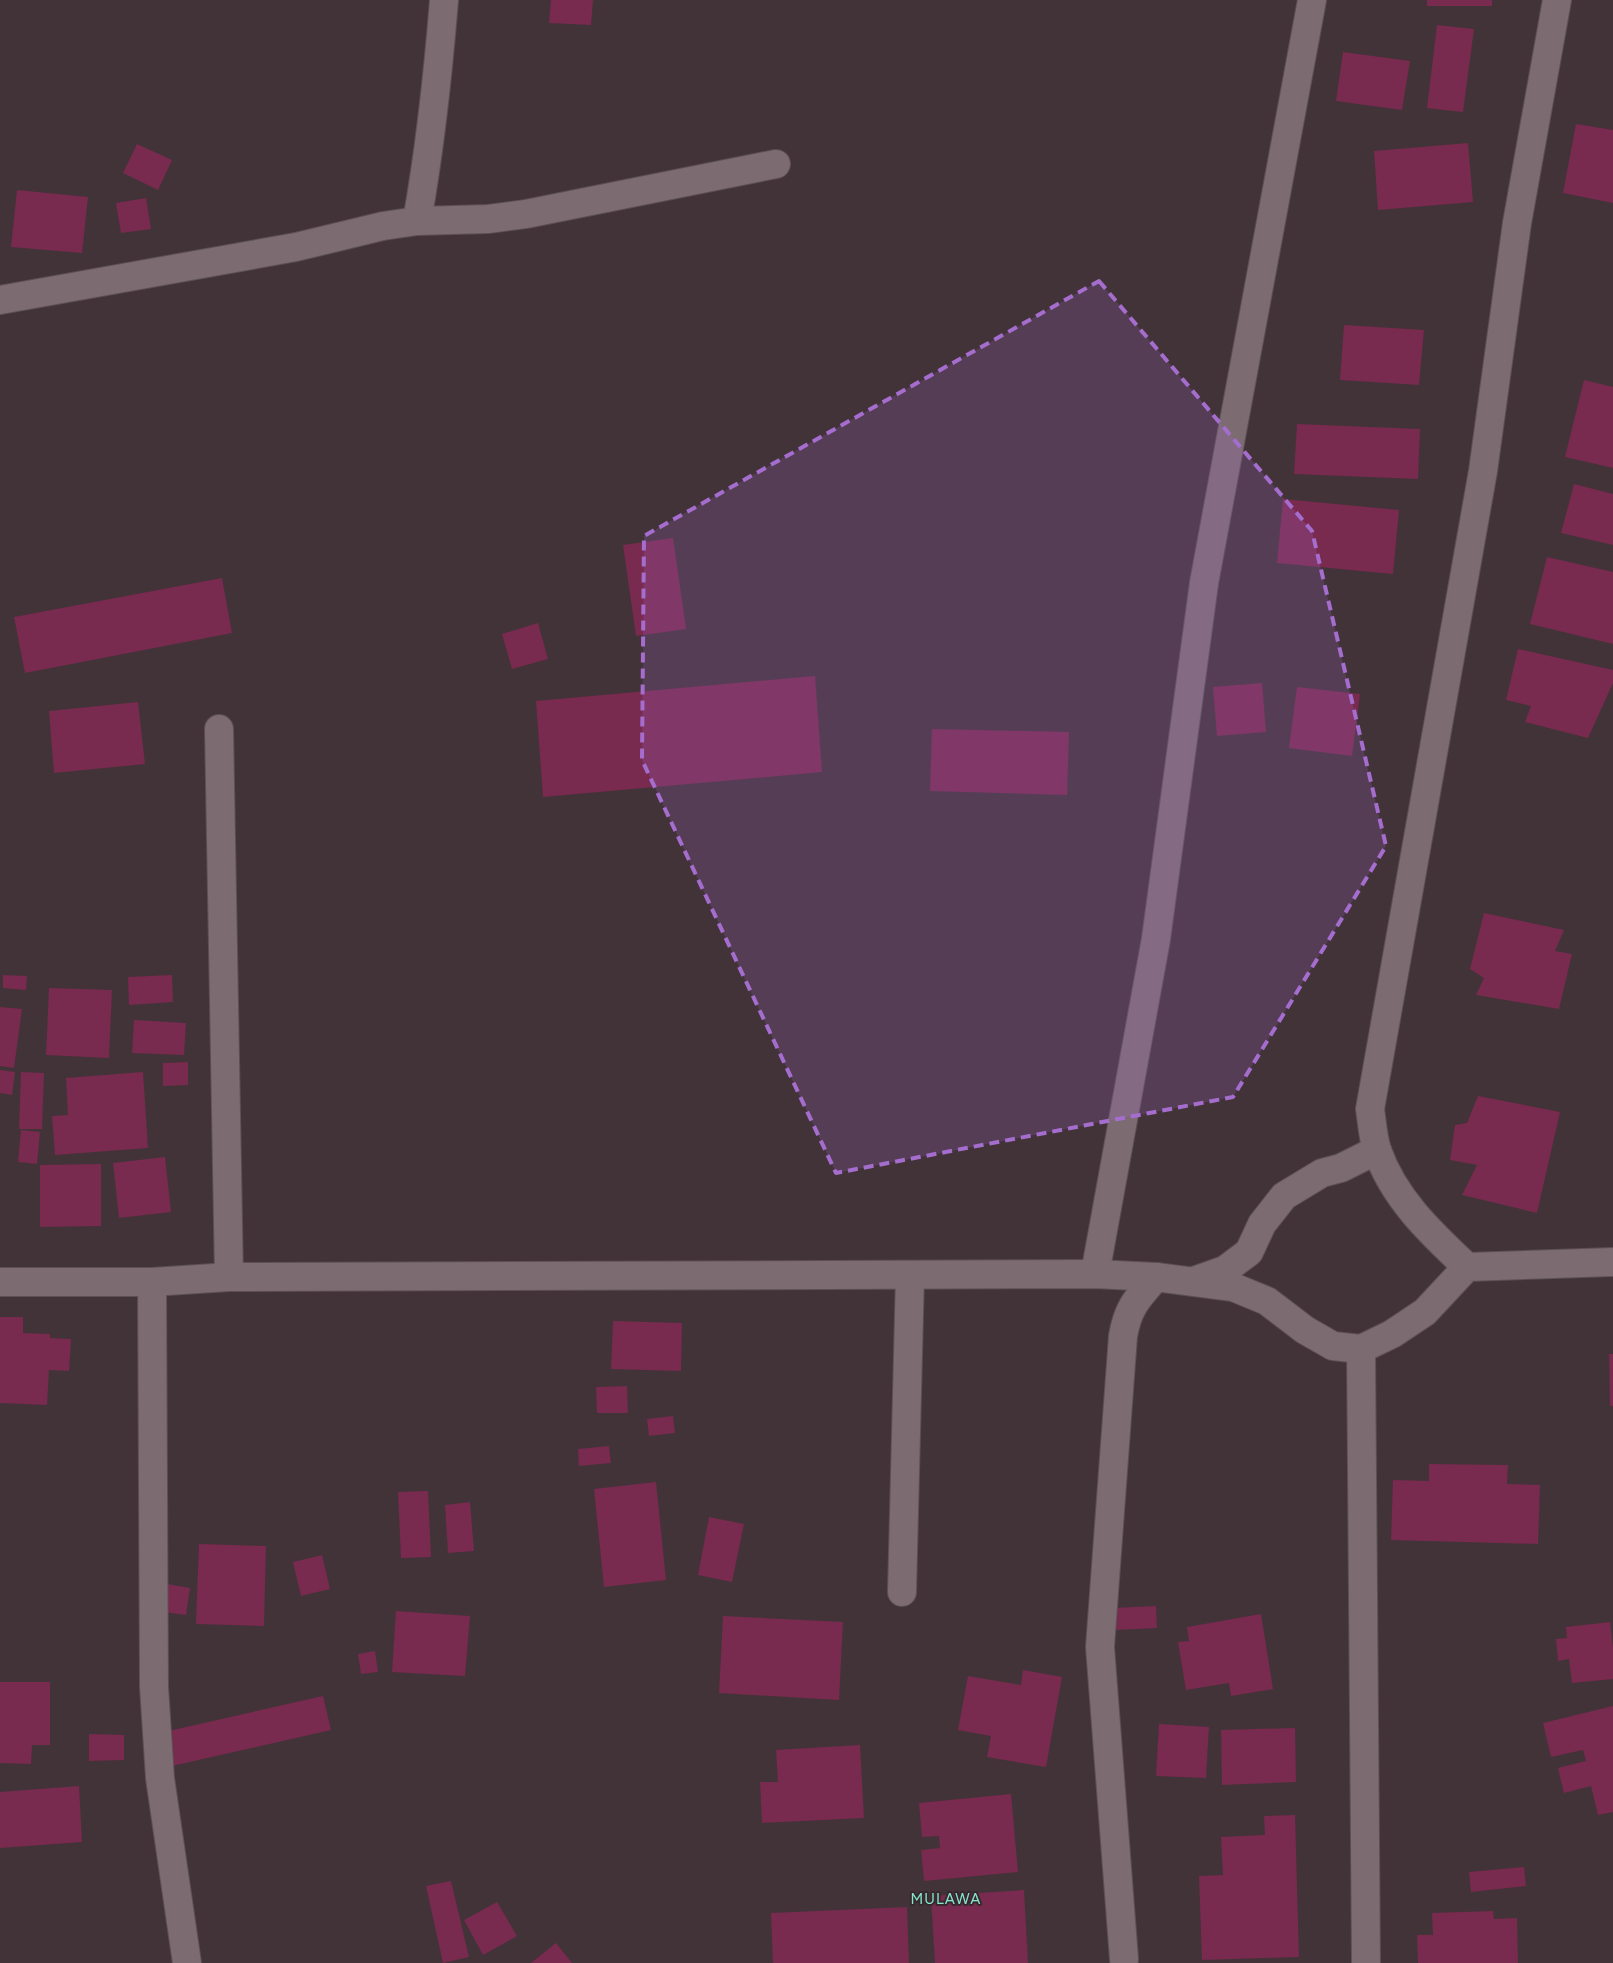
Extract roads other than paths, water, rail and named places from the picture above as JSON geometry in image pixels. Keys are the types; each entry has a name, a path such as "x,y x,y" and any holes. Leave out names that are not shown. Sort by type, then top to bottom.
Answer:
{"street":[{"path":"417,221 431,140 444,0"},
{"path":"1095,1274 1156,939 1204,582 1312,0"},
{"path":"1467,1268 1417,1218 1392,1184 1377,1150 1370,1109 1483,471 1517,223 1557,0"},
{"path":"0,300 268,252 383,226 417,221 488,219 526,214 776,164"},
{"path":"219,729 228,1277"},
{"path":"1191,1281 1225,1270 1248,1252 1262,1224 1284,1196 1322,1172 1341,1168 1377,1150"},
{"path":"0,1282 152,1282 228,1277 1095,1274 1156,1277 1234,1287 1267,1302 1305,1330 1333,1346 1361,1349 1392,1334 1425,1312 1467,1268 1613,1262"},
{"path":"902,1592 910,1275"},
{"path":"1124,1959 1100,1647 1123,1336 1126,1318 1134,1303 1156,1277"},
{"path":"152,1282 154,1687 160,1778 187,1963"},
{"path":"1361,1349 1366,1963"}],"district":[{"name":"MULAWA","path":"946,1899"}]}
